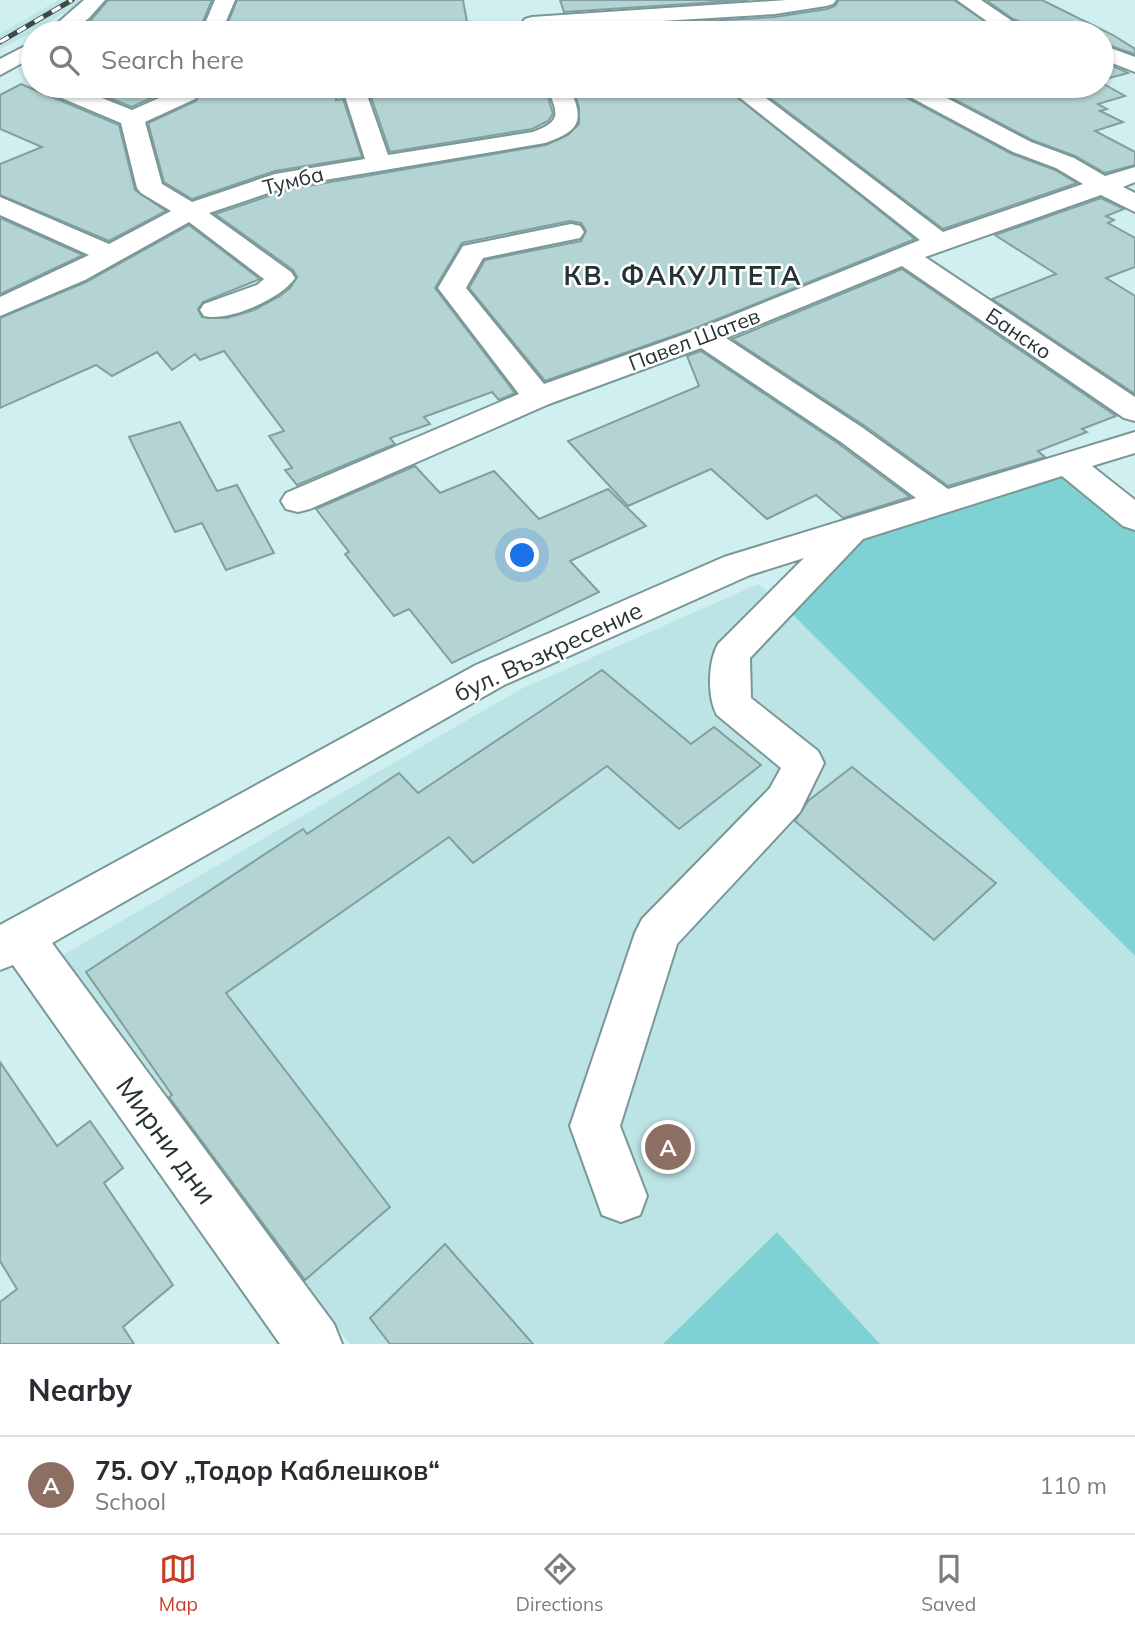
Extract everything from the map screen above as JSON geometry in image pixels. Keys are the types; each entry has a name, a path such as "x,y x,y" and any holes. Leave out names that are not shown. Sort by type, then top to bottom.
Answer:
{"street":[{"path":"72,21 95,0"},
{"path":"216,21 225,0"},
{"path":"524,0 532,21"},
{"path":"614,21 648,18 710,6 775,8 826,0"},
{"path":"967,0 999,21"},
{"path":"775,8 795,21"},
{"path":"648,18 652,21"},
{"path":"0,70 21,56"},
{"path":"1114,56 1135,65"},
{"path":"0,70 21,74"},
{"path":"82,98 132,119 178,98"},
{"path":"357,98 378,162"},
{"name":"Тумба","path":"0,307 75,274 190,211 284,179 537,138 557,131 567,121 568,110 563,98"},
{"path":"752,98 939,242"},
{"path":"930,98 1022,147 1065,163 1135,204"},
{"path":"132,119 150,188 190,211 281,278 267,291 214,310"},
{"name":"Павел Шатев","path":"298,501 538,397 704,337 904,255 1135,174"},
{"path":"0,205 110,255"},
{"path":"538,397 452,288 473,252 571,232"},
{"name":"Банско","path":"904,255 1135,411"},
{"path":"704,337 852,435 945,503"},
{"name":"бул. Възкресение","path":"10,943 490,675 612,619 737,566 1135,442"},
{"path":"1068,464 1135,518"},
{"path":"621,1196 595,1126 658,933 785,800 804,763 731,704 732,654 850,531"},
{"name":"Мирни дни","path":"10,943 314,1344"}],"shaded area":[{"path":"59,0 84,0 51,21 23,21"},
{"path":"21,22 21,38 0,49 0,34"},
{"path":"1068,464 1135,518 1135,956 785,607 850,531"},
{"path":"758,584 785,607 1135,956 1135,1344 350,1344 58,958 519,690"},
{"path":"777,1232 880,1344 663,1344"}],"building":[{"path":"108,0 212,0 203,21 91,20"},
{"path":"237,0 463,0 467,21 229,21"},
{"path":"560,0 748,0 564,12"},
{"path":"839,0 954,0 985,21 706,21 775,17 835,6"},
{"path":"986,0 1042,0 1085,21 1018,21"},
{"path":"1114,36 1135,49 1135,54 1114,47"},
{"path":"1114,67 1122,70 1128,73 1114,77"},
{"path":"21,84 21,98 54,98 119,125 135,190 166,211 109,241 0,195 0,164 42,147 0,129 0,95"},
{"path":"1114,90 1125,96 1098,104 1107,109 1100,111 1123,122 1095,131 1135,152 1135,165 1105,173 1075,156 1032,140 952,98 1114,98"},
{"path":"109,98 151,98 132,107"},
{"path":"198,98 343,99 362,157 275,171 192,199 164,182 148,123"},
{"path":"371,98 548,98 553,114 548,121 532,129 390,152"},
{"path":"576,98 738,98 915,239 693,329 545,381 469,288 485,260 581,241 586,231 581,223 570,221 462,243 435,288 515,393 499,400 492,392 424,417 430,424 390,438 395,444 297,485 285,470 292,468 269,436 284,431 224,351 200,360 195,354 172,370 157,352 112,376 96,365 0,408 0,318 86,282 189,225 260,279 203,302 198,309 202,317 227,318 254,310 280,296 290,288 297,277 293,270 215,214 290,189 546,145 568,135 579,124"},
{"path":"770,98 907,98 1012,154 1055,170 1077,183 943,229"},
{"path":"1101,198 1124,209 1106,216 1114,220 1108,223 1135,238 1135,267 1106,278 1135,296 1135,394 992,299 1056,274 995,235"},
{"path":"0,218 83,255 0,294"},
{"path":"902,269 1116,416 1082,429 1087,432 1038,451 1045,457 948,486 865,426 732,339"},
{"path":"701,351 839,444 910,497 843,518 816,495 767,519 711,469 628,506 568,441 699,386 687,356"},
{"path":"180,422 217,491 237,485 274,553 226,570 202,523 175,532 129,437"},
{"path":"415,466 440,493 494,471 539,519 608,489 646,526 570,561 599,592 452,663 409,609 394,616 345,554 349,552 316,509"},
{"path":"602,670 691,744 714,727 761,765 679,829 607,766 473,863 449,837 226,993 390,1207 305,1280 169,1097 172,1095 86,972 303,829 307,834 399,773 418,793"},
{"path":"852,767 996,883 934,940 795,821 808,801"},
{"path":"0,1062 57,1146 90,1121 123,1168 104,1183 173,1285 123,1327 134,1344 0,1344 0,1302 17,1289 0,1261"},
{"path":"445,1244 533,1344 390,1344 370,1318"}],"railway":[{"path":"36,21 72,0"},
{"path":"0,42 21,30"}],"place":[{"name":"75. ОУ „Тодор Каблешков“","path":"668,1147"}],"district":[{"name":"КВ. ФАКУЛТЕТА","path":"683,275"}]}
